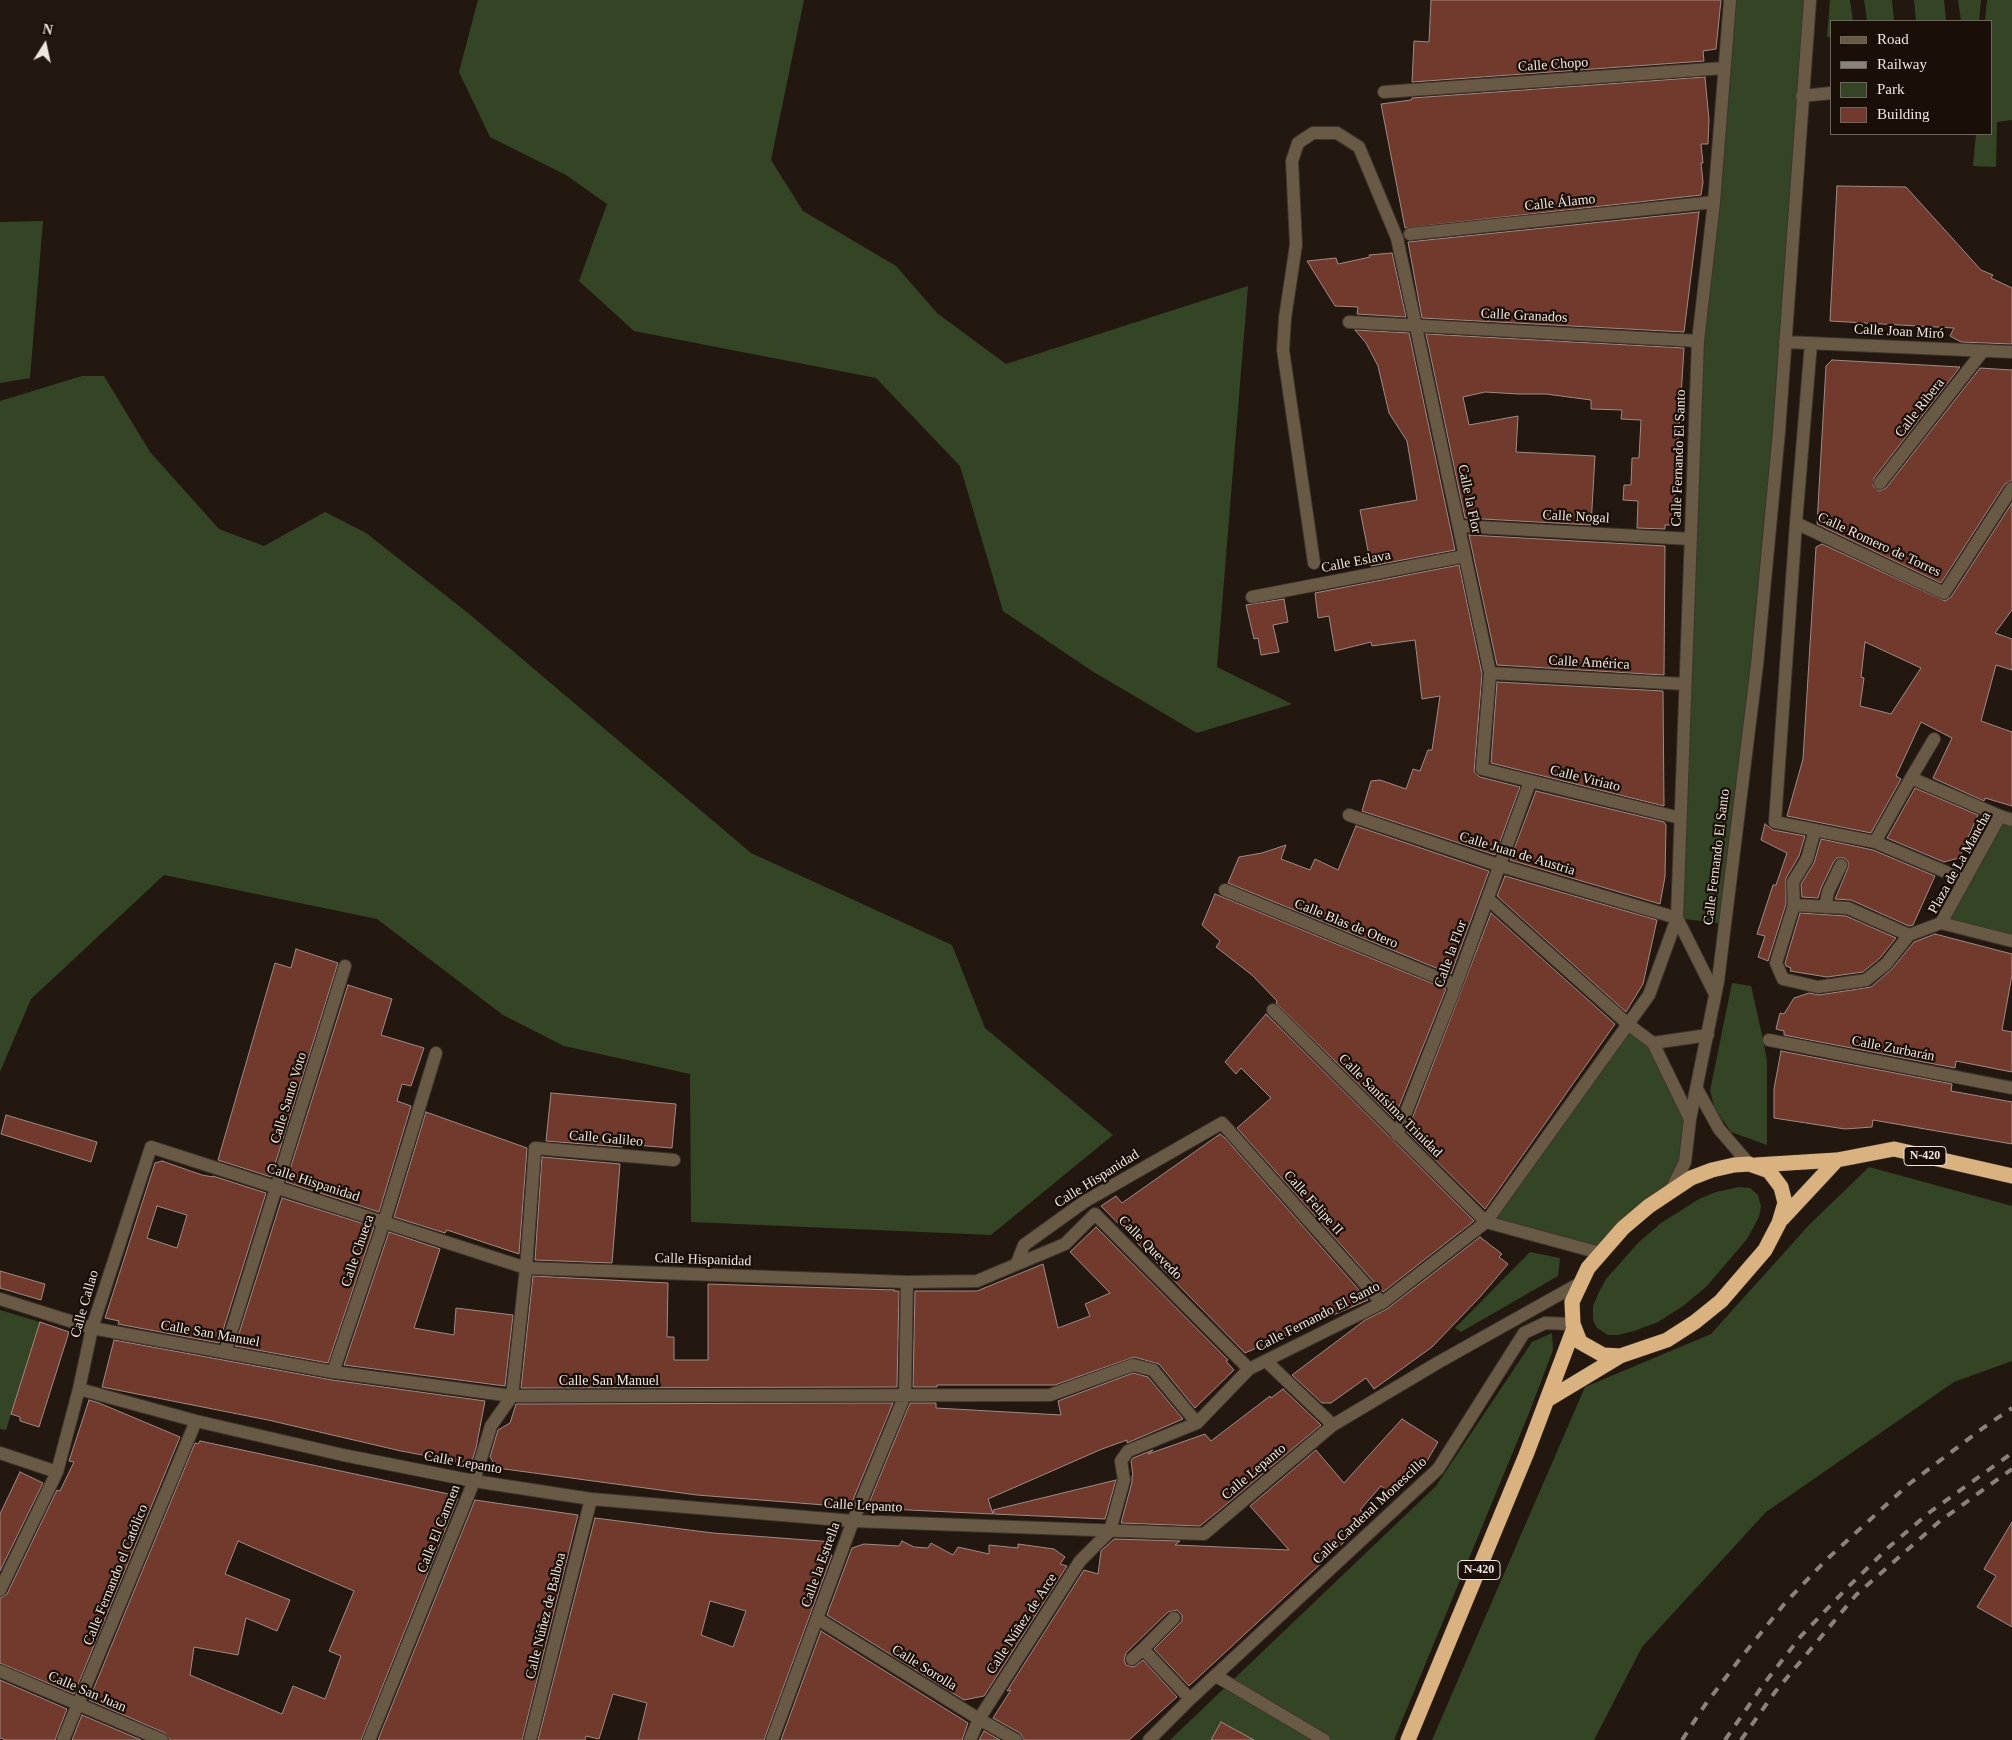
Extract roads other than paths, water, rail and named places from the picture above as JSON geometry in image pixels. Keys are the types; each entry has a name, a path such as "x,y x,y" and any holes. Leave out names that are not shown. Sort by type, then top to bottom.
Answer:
{"highway":[{"name":"N-420","path":"1752,1164 1837,1160 1894,1149 2012,1176"},
{"path":"1779,1223 1837,1160"},
{"path":"1547,1400 1620,1356 1667,1340 1695,1322 1720,1301 1765,1250 1779,1223 1785,1203 1781,1186 1769,1171 1752,1164 1734,1165 1712,1170 1692,1178 1649,1206 1623,1228 1588,1268 1572,1302 1574,1326 1580,1342 1603,1355 1620,1356"},
{"name":"N-420","path":"1408,1740 1526,1455 1574,1326"}],"street":[{"name":"Calle Fernando El Santo","path":"1110,1531 1124,1480 1121,1461 1128,1451 1197,1423 1249,1369 1382,1303 1486,1222 1650,995 1676,918 1698,341 1714,202 1730,0"},
{"name":"Calle Fernando El Santo","path":"1670,1192 1685,1162 1690,1119 1715,994 1757,665 1779,432 1810,0"},
{"name":"Calle Chopo","path":"1384,92 1724,68"},
{"path":"1802,96 1830,93"},
{"name":"Calle la Flor","path":"1314,563 1283,350 1285,318 1296,245 1292,161 1298,143 1313,133 1337,133 1358,146 1397,238 1490,673 1482,769"},
{"name":"Calle Álamo","path":"1410,234 1714,202"},
{"name":"Calle Granados","path":"1349,322 1698,341"},
{"name":"Calle Joan Miró","path":"1785,342 2012,352"},
{"path":"1811,343 1796,522 1775,822 1875,842 1965,880"},
{"name":"Calle Ribera","path":"1880,483 1984,351"},
{"name":"Calle Romero de Torres","path":"1796,522 1944,593 2012,488"},
{"name":"Calle Nogal","path":"1459,526 1691,538"},
{"name":"Calle Eslava","path":"1252,597 1465,556"},
{"name":"Calle América","path":"1490,673 1685,684"},
{"path":"1875,842 1934,739"},
{"name":"Calle Viriato","path":"1482,769 1680,818"},
{"path":"1911,778 2006,818"},
{"name":"Calle la Flor","path":"1397,1135 1501,866 1530,782"},
{"name":"Calle Juan de Austria","path":"1349,815 1501,866 1676,918"},
{"name":"Plaza de La Mancha","path":"2006,818 1965,880 1941,924 2012,941"},
{"path":"1815,830 1807,859 1793,882 1794,905 1776,964 1783,980 1818,987 1866,980 1886,964 1909,935 1941,924"},
{"path":"1825,907 1828,892 1841,865"},
{"name":"Calle Blas de Otero","path":"1224,890 1456,985"},
{"path":"1488,899 1629,1025 1653,1043 1690,1119"},
{"path":"1794,905 1848,908 1909,935"},
{"name":"Calle Fernando El Santo","path":"1676,918 1715,994"},
{"name":"Calle Santo Voto","path":"225,1352 278,1187 345,966"},
{"name":"Calle Santísima Trinidad","path":"1273,1010 1486,1222"},
{"path":"1653,1043 1708,1035"},
{"name":"Calle Zurbarán","path":"1769,1040 2012,1088"},
{"name":"Calle Chueca","path":"333,1372 384,1222 436,1053"},
{"path":"1697,1089 1719,1130 1752,1164"},
{"name":"Calle Hispanidad","path":"151,1147 526,1268 907,1282 977,1281 1017,1263 1024,1245 1084,1202 1222,1123"},
{"name":"Calle Felipe II","path":"1222,1123 1382,1303"},
{"name":"Calle Callao","path":"0,1590 57,1472 79,1389 92,1328 151,1147"},
{"name":"Calle Galileo","path":"535,1148 674,1160"},
{"name":"Calle El Carmen","path":"369,1740 474,1481 491,1426 512,1396 526,1268 535,1148"},
{"name":"Calle Quevedo","path":"1017,1263 1065,1244 1095,1214 1249,1369"},
{"path":"1486,1222 1600,1254"},
{"name":"Calle la Estrella","path":"772,1740 854,1521 905,1395 907,1282"},
{"name":"Calle Lepanto","path":"79,1389 196,1421 343,1455 474,1481 591,1499 854,1521 1204,1534 1333,1425 1439,1362 1580,1283"},
{"name":"Calle San Manuel","path":"0,1299 92,1328 333,1372 512,1396 1050,1395 1133,1365 1153,1370 1197,1423"},
{"name":"Calle Cardenal Monescillo","path":"1149,1740 1438,1468 1524,1334 1545,1323 1574,1326"},
{"path":"1266,1361 1333,1425"},
{"name":"Calle Fernando el Católico","path":"63,1740 196,1421"},
{"path":"0,1453 57,1472"},
{"name":"Calle Núñez de Balboa","path":"530,1740 591,1499"},
{"name":"Calle Núñez de Arce","path":"970,1740 979,1719 1080,1561 1110,1531"},
{"path":"1132,1659 1174,1618"},
{"name":"Calle Sorolla","path":"818,1619 1016,1740"},
{"path":"1143,1649 1190,1700"},
{"name":"Calle San Juan","path":"0,1671 162,1740"},
{"path":"1216,1676 1324,1740"}],"railway":[{"path":"1682,1740 1705,1705 1739,1660 1785,1603 1826,1560 1909,1484 2012,1408"},
{"path":"1725,1740 1763,1685 1801,1636 1848,1587 1890,1546 1930,1512 2012,1453"},
{"path":"1741,1740 1775,1692 1856,1595 1940,1521 2012,1469"}]}
